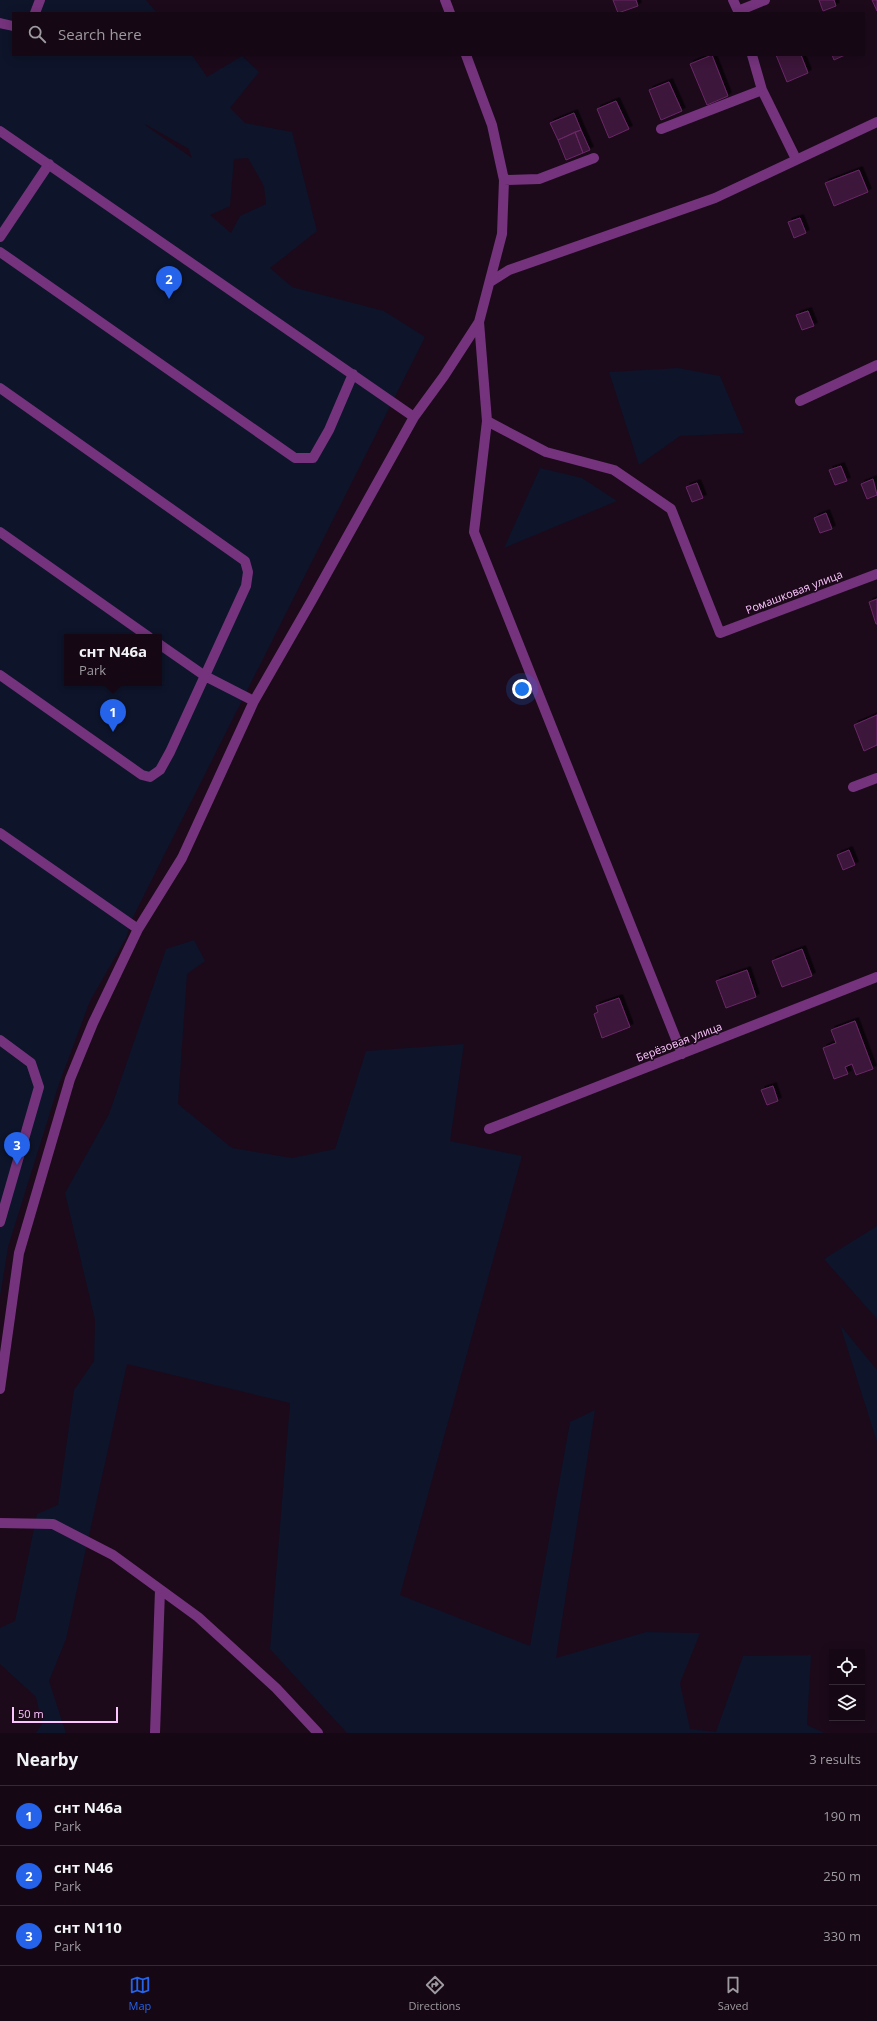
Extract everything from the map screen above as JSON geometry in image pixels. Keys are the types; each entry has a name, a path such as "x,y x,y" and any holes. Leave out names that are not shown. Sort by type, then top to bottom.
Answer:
{"street":[{"path":"35,12 40,0"},
{"path":"445,0 450,12"},
{"path":"733,0 738,12 765,0"},
{"path":"0,23 12,26"},
{"path":"0,1389 19,1253 70,1079 93,1023 138,929 182,858 254,701 414,416 444,376 479,322 502,234 504,180 492,125 466,56"},
{"path":"752,56 762,90 796,159"},
{"path":"662,129 762,90"},
{"path":"490,282 509,270 715,198 877,122"},
{"path":"0,131 414,416"},
{"path":"504,180 539,179 594,158"},
{"path":"0,237 48,164"},
{"path":"0,252 295,458 313,458 329,430 353,374"},
{"path":"479,322 487,421 474,532 682,1054"},
{"path":"800,401 877,365"},
{"path":"0,388 245,561 248,572 246,586 170,752 160,770 150,777 142,775 0,675"},
{"name":"Ромашковая улица","path":"487,421 546,452 614,470 671,509 720,633 877,574"},
{"path":"0,532 145,634"},
{"path":"162,646 205,676 254,701"},
{"path":"853,787 877,778"},
{"path":"0,834 138,929"},
{"name":"Берёзовая улица","path":"489,1129 877,978"},
{"path":"0,1040 30,1062 39,1087 0,1222"},
{"path":"0,1523 53,1524 113,1555 198,1618 276,1688 318,1733"},
{"path":"155,1733 160,1590"}],"shaded area":[{"path":"0,0 146,0 156,12 12,12 12,56 193,56 207,77 242,56 259,72 230,108 245,123 292,132 317,231 270,268 292,287 384,311 425,337 132,919 126,938 90,1001 59,1084 8,1247 0,1297","holes":["145,124 189,149 192,158","248,158 264,186 266,204 240,216 231,233 210,215 230,206 234,159"]},
{"path":"679,368 720,376 744,433 680,436 639,465 609,372"},
{"path":"540,468 582,478 617,501 504,548"},
{"path":"194,940 205,961 187,974 178,1104 232,1148 292,1158 335,1149 366,1051 464,1044 450,1141 522,1156 400,1595 530,1646 570,1422 595,1410 556,1658 646,1632 700,1633 680,1683 690,1729 716,1732 743,1656 811,1655 807,1725 824,1733 347,1733 270,1649 290,1403 127,1364 66,1639 49,1681 66,1733 36,1733 42,1724 36,1697 0,1664 0,1628 15,1621 37,1514 58,1505 74,1390 94,1361 95,1320 65,1193 109,1114 166,949"},
{"path":"877,1226 877,1319 824,1259"},
{"path":"840,1325 877,1370 877,1442"}],"building":[{"path":"613,0 636,0 638,6 618,12"},
{"path":"819,0 834,0 836,6 823,11"},
{"path":"872,0 877,0 877,11"},
{"path":"712,56 728,96 707,105 690,64"},
{"path":"776,56 801,56 808,73 787,82"},
{"path":"832,56 843,56 834,60"},
{"path":"669,82 682,111 661,120 649,90"},
{"path":"616,101 629,129 609,138 597,109"},
{"path":"574,113 581,130 558,140 550,123"},
{"path":"581,130 590,150 583,153 575,132"},
{"path":"575,132 583,153 566,160 558,140"},
{"path":"859,170 868,192 834,206 825,183"},
{"path":"800,218 806,233 794,238 788,222"},
{"path":"808,311 814,326 802,330 796,315"},
{"path":"841,466 847,481 835,485 829,470"},
{"path":"873,479 877,495 867,499 861,484"},
{"path":"697,483 703,498 692,502 686,487"},
{"path":"826,513 832,529 820,533 814,518"},
{"path":"877,599 877,624 876,624 869,602"},
{"path":"877,715 877,745 864,751 854,725"},
{"path":"849,850 855,865 843,870 837,855"},
{"path":"802,949 812,976 782,987 772,961"},
{"path":"747,970 756,997 726,1008 716,981"},
{"path":"619,998 630,1027 602,1038 594,1014 598,1012 596,1006"},
{"path":"855,1021 873,1069 856,1075 852,1064 845,1067 848,1074 834,1079 823,1048 836,1043 831,1030"},
{"path":"773,1086 778,1101 767,1105 761,1090"}],"place":[{"name":"снт N46","path":"169,299"},
{"name":"снт N46а","path":"113,732"},
{"name":"снт N110","path":"17,1165"}]}
